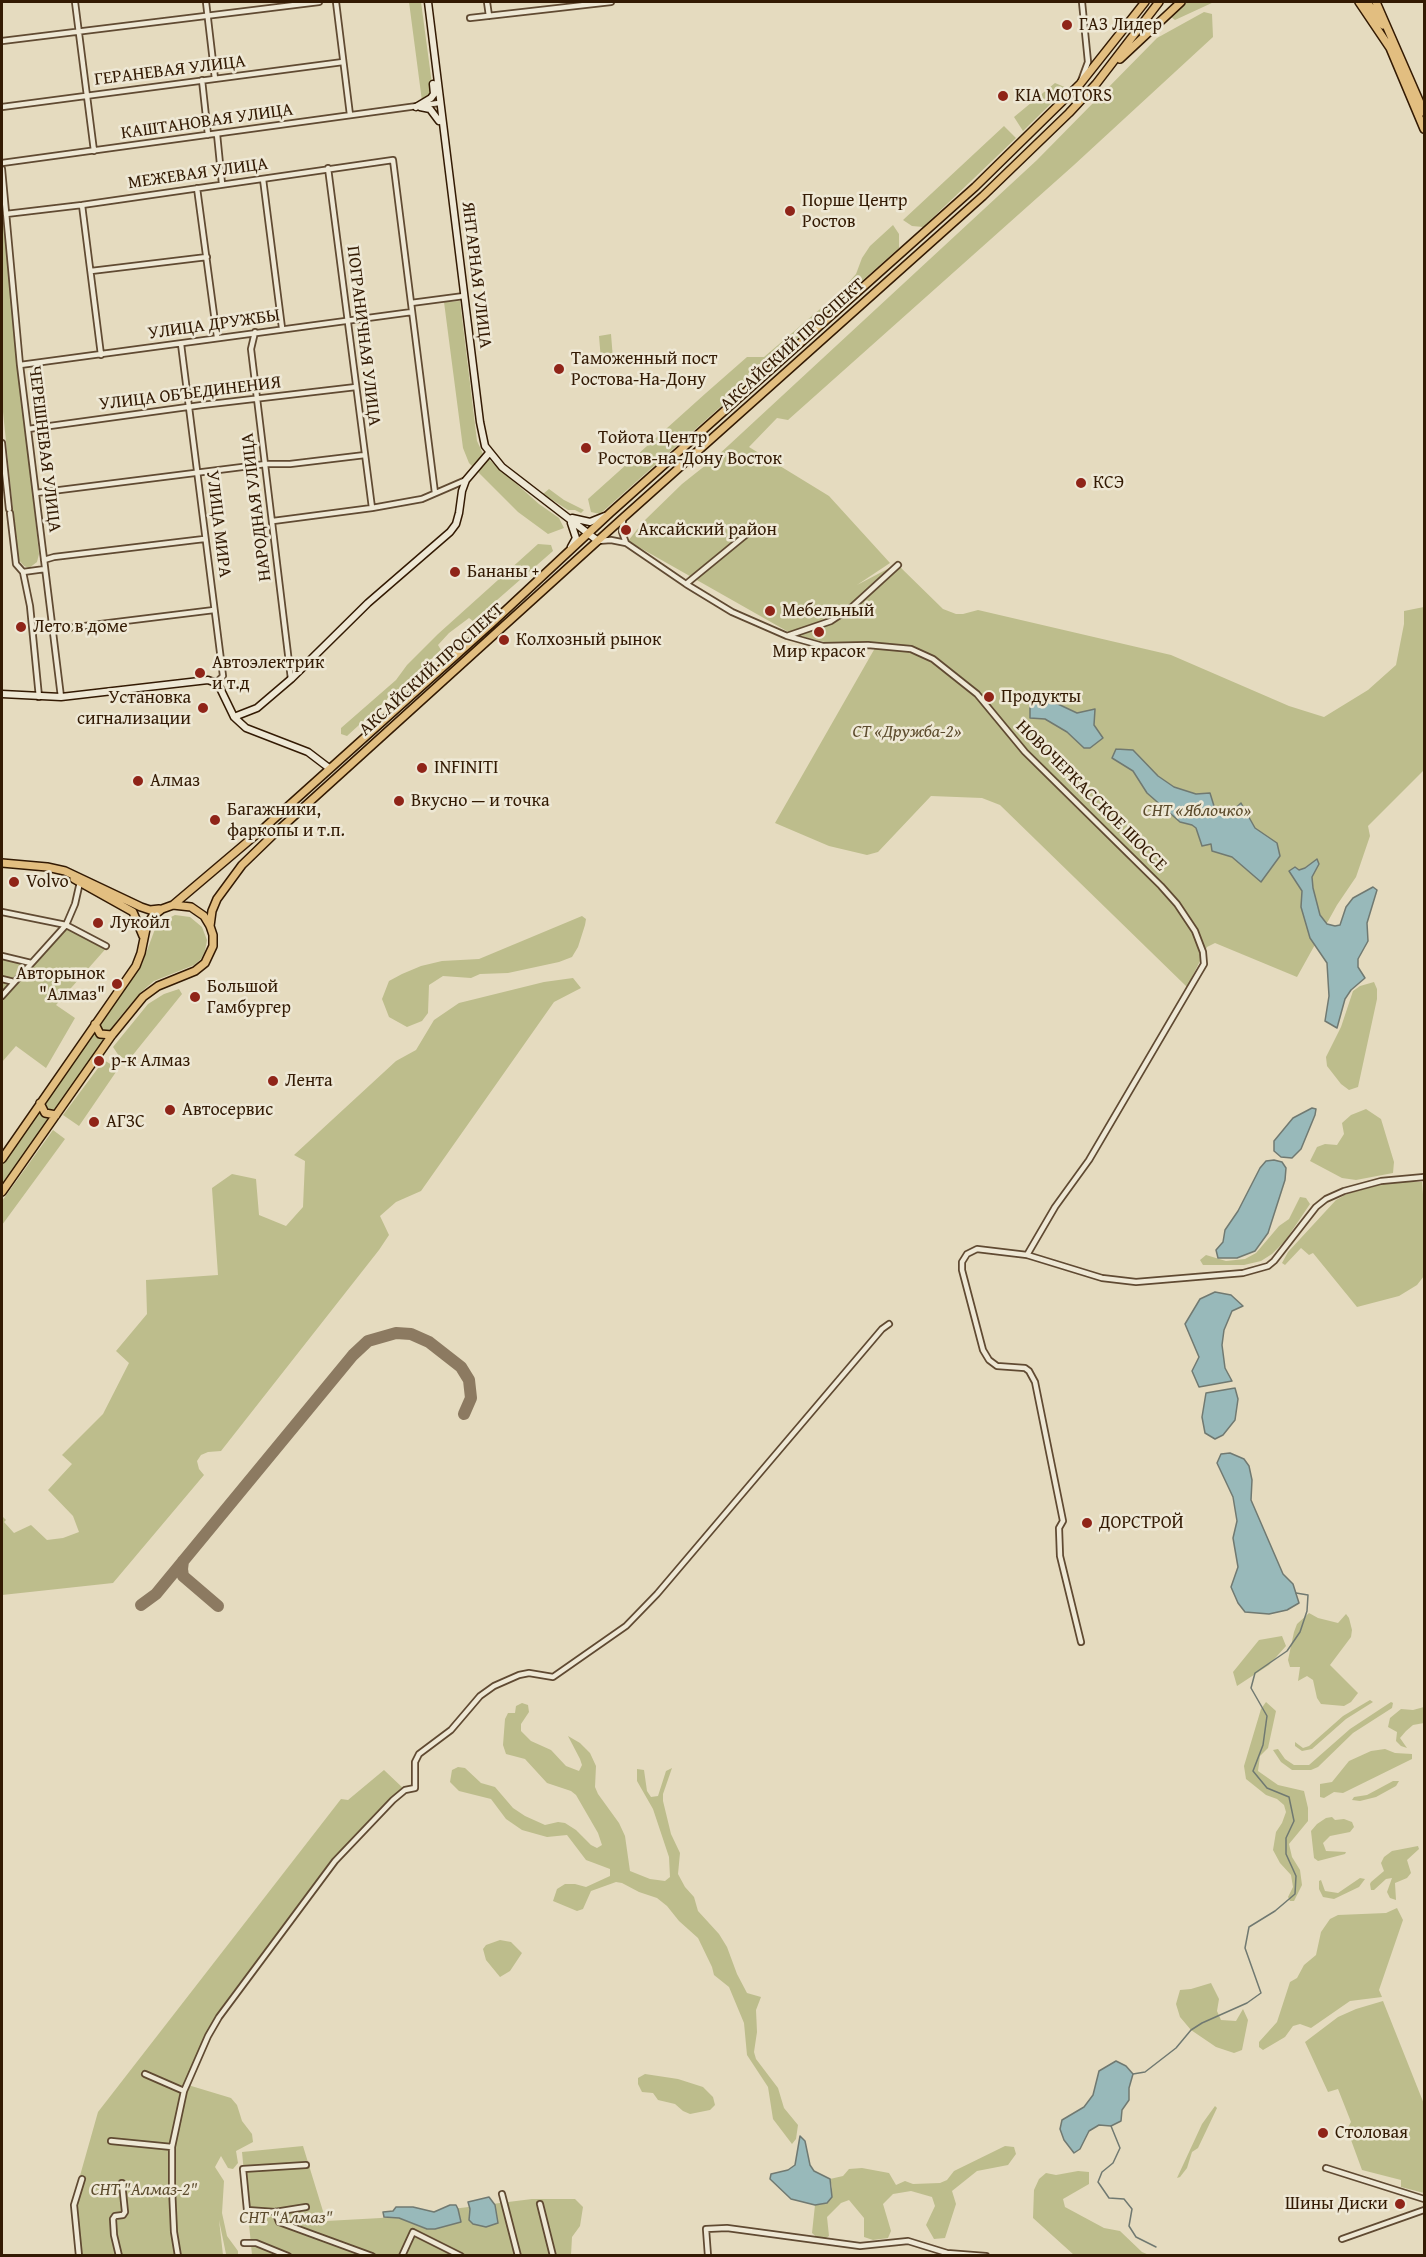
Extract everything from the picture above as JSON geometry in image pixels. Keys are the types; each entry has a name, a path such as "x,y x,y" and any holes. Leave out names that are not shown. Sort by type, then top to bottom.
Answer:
{"main road":[{"name":"АКСАЙСКИЙ ПРОСПЕКТ","path":"173,905 329,768 975,187 1080,84 1145,2"},
{"name":"АКСАЙСКИЙ ПРОСПЕКТ","path":"2,1192 112,1035 143,997 158,986 195,971 205,963 213,946 210,926 212,911 217,899 242,865 370,746 982,196 1069,113 1103,76 1159,2"},
{"path":"1103,76 1181,2"},
{"path":"1359,2 1393,46"},
{"path":"1367,2 1393,46 1425,112"},
{"path":"1376,2 1425,129"},
{"path":"563,572 565,564 590,542 587,534"},
{"path":"2,863 46,867 80,877 141,908 162,909 173,905 191,907 204,916 210,926"},
{"path":"46,867 80,882 133,912 140,924 143,937"},
{"path":"2,1159 136,966 147,924 162,909"},
{"path":"95,1024 100,1034 112,1035"},
{"path":"40,1103 45,1113 56,1115"}],"street":[{"path":"75,2 94,151"},
{"path":"206,2 215,79"},
{"path":"2,41 319,2"},
{"path":"336,2 350,115"},
{"name":"ЯНТАРНАЯ УЛИЦА","path":"428,2 439,103 485,446 502,467 598,541"},
{"path":"488,2 489,16"},
{"path":"541,2 542,10"},
{"path":"470,18 595,2 611,2"},
{"path":"1080,84 1088,62 1082,2"},
{"path":"416,107 428,101 434,94 435,59"},
{"name":"ГЕРАНЕВАЯ УЛИЦА","path":"2,107 343,62"},
{"path":"202,80 208,135"},
{"name":"КАШТАНОВАЯ УЛИЦА","path":"2,162 439,103"},
{"path":"416,107 430,109 442,126"},
{"path":"217,134 222,184"},
{"name":"МЕЖЕВАЯ УЛИЦА","path":"6,214 393,160 411,303"},
{"name":"ПОГРАНИЧНАЯ УЛИЦА","path":"328,168 372,508"},
{"name":"ЧЕРЕШНЕВАЯ УЛИЦА","path":"2,169 20,365 61,697"},
{"path":"263,179 282,328"},
{"path":"197,188 217,337"},
{"path":"82,205 101,355"},
{"path":"91,271 207,257"},
{"path":"435,493 411,303 464,296"},
{"name":"УЛИЦА ДРУЖБЫ","path":"20,365 412,312"},
{"name":"НАРОДНАЯ УЛИЦА","path":"255,332 251,349 291,679"},
{"name":"УЛИЦА МИРА","path":"181,344 223,676 216,683"},
{"name":"УЛИЦА ОБЪЕДИНЕНИЯ","path":"28,429 356,387"},
{"path":"2,443 16,564 23,572 33,628 39,697"},
{"path":"234,717 257,708 291,679 368,603 450,532 456,524 466,480 489,453"},
{"path":"36,493 196,472 365,455"},
{"path":"273,521 422,499 466,480"},
{"name":"ЯНТАРНАЯ УЛИЦА","path":"565,515 578,521 590,522 610,513"},
{"path":"565,515 575,534 575,542 568,551"},
{"path":"624,517 622,532 626,543"},
{"path":"686,584 753,529"},
{"path":"44,560 204,539"},
{"path":"598,541 611,540 626,543"},
{"name":"НОВОЧЕРКАССКОЕ ШОССЕ","path":"626,543 732,612 787,636 823,646 868,645 911,649 946,668 977,694 1025,752 1161,886 1177,904 1199,942 1204,964 1192,988 1089,1160 1055,1207 1027,1255"},
{"path":"787,636 831,621 852,607 898,565"},
{"path":"23,572 45,569"},
{"path":"52,630 214,610"},
{"path":"2,694 61,697 208,680 216,683 228,701 234,717 246,728 308,752 329,768"},
{"path":"2,996 66,925 75,904 80,882"},
{"path":"2,912 66,925 106,946"},
{"path":"2,956 31,963"},
{"path":"2,979 14,982"},
{"path":"1081,1642 1060,1556 1059,1528 1063,1521 1035,1382 1025,1368 997,1366 988,1360 983,1350 962,1270 964,1258 973,1250 1027,1255 1102,1278 1136,1282 1243,1273 1268,1266 1316,1207 1326,1199 1344,1191 1381,1181 1425,1177"},
{"path":"178,2256 174,2232 172,2147 184,2091 208,2036 219,2017 335,1861 393,1800 405,1790 414,1788 415,1762 419,1754 451,1730 480,1696 494,1686 519,1675 529,1673 553,1677 626,1626 657,1593 878,1333 889,1324"},
{"path":"145,2074 184,2091"},
{"path":"111,2141 172,2147"},
{"path":"306,2165 243,2169 247,2210 275,2212 306,2207"},
{"path":"1326,2168 1425,2199"},
{"path":"78,2256 74,2205 82,2179"},
{"path":"119,2256 113,2219 125,2212 122,2183"},
{"path":"502,2194 518,2256"},
{"path":"540,2204 553,2256"},
{"path":"1342,2239 1425,2210"},
{"path":"275,2212 279,2222 372,2256"},
{"path":"708,2256 706,2229 727,2228 860,2246 908,2241 947,2253 986,2256"},
{"path":"402,2256 413,2232 461,2256"},
{"path":"244,2242 256,2243 288,2256"}],"green space":[{"path":"409,2 421,2 434,99 422,101"},
{"path":"1187,2 1214,2 1175,20 1171,17"},
{"path":"1204,12 1212,14 1213,37 1074,165 788,420 777,418 749,447 829,496 890,563 857,585 897,564 943,609 956,614 978,610 1171,655 1289,706 1324,717 1368,690 1396,665 1404,624 1404,611 1424,607 1424,773 1423,771 1368,826 1370,836 1356,877 1337,905 1297,977 1215,943 1207,947 1187,987 1000,805 982,798 931,796 878,852 867,855 829,846 775,823 875,648 868,645 824,642 792,634 628,541 644,521 682,484 716,457 1037,160 1157,38"},
{"path":"1055,83 1067,88 1023,131 1014,117"},
{"path":"1004,126 1016,138 923,227 912,226 903,220"},
{"path":"2,210 39,554 37,562 29,568 18,559 2,402"},
{"path":"893,225 899,234 899,248 600,514 591,512 588,499 706,393 747,357 764,357 840,292 856,274 870,246"},
{"path":"460,301 477,441 483,454 539,504 559,518 564,528 548,534 518,512 469,463 463,448 444,302"},
{"path":"611,334 613,359 601,360 599,336"},
{"path":"549,489 584,510 581,513 568,510 543,494"},
{"path":"538,544 551,545 553,551 473,621 469,618 449,633 438,645 441,650 347,736 341,734 341,728 396,680 407,665 438,634"},
{"path":"175,915 190,917 202,927 207,940 201,959 194,965 154,981 141,992 119,1018 2,1185 2,1164 133,978 142,964 155,929 161,922"},
{"path":"582,916 586,919 585,925 572,957 508,973 480,974 471,978 443,976 429,985 428,1013 422,1021 407,1027 389,1017 382,999 389,981 402,974 442,961 479,959"},
{"path":"63,923 109,945 56,1005 75,1018 46,1068 16,1046 2,1062 2,956 30,962"},
{"path":"573,978 581,988 554,1002 421,1191 396,1202 380,1216 389,1235 379,1250 221,1451 201,1455 197,1461 204,1475 113,1583 2,1595 2,1516 6,1520 4,1522 14,1533 31,1525 47,1540 63,1538 79,1532 73,1516 48,1490 72,1464 62,1455 103,1414 129,1363 116,1351 147,1314 146,1280 218,1275 212,1188 232,1174 256,1179 259,1215 286,1226 303,1207 305,1161 294,1155 396,1061 416,1050 434,1020 459,1003 544,982"},
{"path":"1374,982 1377,999 1358,1087 1349,1090 1341,1084 1327,1066 1326,1057 1341,1027 1353,991 1360,986"},
{"path":"179,989 182,994 132,1056 126,1059 119,1056 113,1047 148,1004 164,994"},
{"path":"104,1060 118,1069 79,1126 63,1115"},
{"path":"1366,1109 1381,1119 1394,1162 1393,1173 1356,1180 1342,1178 1310,1161 1317,1147 1325,1144 1337,1145 1344,1134 1342,1123 1351,1115"},
{"path":"53,1130 65,1139 2,1225 2,1201"},
{"path":"1391,1182 1422,1182 1424,1276 1417,1285 1399,1296 1357,1307 1313,1253 1309,1255 1301,1248 1285,1265 1282,1263 1288,1252 1336,1200 1347,1194"},
{"path":"1300,1197 1306,1198 1310,1204 1285,1241 1272,1254 1261,1261 1244,1265 1203,1265 1200,1260 1206,1255 1226,1261 1245,1259 1256,1253 1279,1226 1289,1219"},
{"path":"1309,1613 1338,1623 1346,1614 1349,1618 1351,1637 1330,1665 1358,1693 1351,1702 1344,1706 1321,1704 1317,1698 1313,1680 1307,1676 1298,1681 1300,1667 1290,1667 1288,1660 1294,1632 1297,1624"},
{"path":"1282,1636 1286,1646 1269,1665 1237,1686 1233,1672 1259,1640"},
{"path":"1370,1700 1373,1702 1346,1719 1312,1749 1302,1751 1295,1746 1295,1742 1303,1748 1309,1746 1343,1716"},
{"path":"1266,1702 1276,1711 1268,1748 1260,1756 1258,1771 1278,1785 1304,1791 1308,1808 1308,1821 1289,1844 1292,1857 1300,1870 1302,1885 1294,1901 1290,1901 1288,1897 1293,1887 1291,1875 1280,1863 1273,1850 1276,1832 1286,1812 1284,1805 1277,1799 1266,1795 1246,1779 1244,1766 1261,1709"},
{"path":"1391,1702 1393,1703 1392,1708 1353,1733 1318,1767 1311,1770 1292,1770 1281,1762 1273,1750 1278,1749 1285,1759 1294,1765 1309,1765 1350,1729"},
{"path":"522,1703 528,1705 529,1712 521,1724 521,1731 531,1741 551,1750 566,1766 579,1771 582,1765 568,1736 590,1753 596,1766 595,1787 625,1836 630,1871 650,1879 665,1881 670,1877 669,1857 653,1809 637,1781 637,1769 644,1770 647,1791 651,1797 658,1796 666,1771 672,1768 663,1794 663,1801 671,1834 680,1853 678,1874 694,1897 698,1911 719,1934 727,1947 747,1993 761,1997 756,2010 757,2032 754,2052 756,2059 778,2088 784,2108 798,2125 796,2139 792,2144 773,2119 768,2087 747,2055 744,2023 729,1987 714,1975 698,1938 657,1898 622,1883 616,1882 591,1891 583,1909 577,1911 553,1901 557,1889 565,1884 586,1887 610,1876 610,1869 586,1860 567,1835 547,1837 522,1830 506,1819 491,1799 459,1791 450,1782 452,1770 458,1767 465,1768 481,1783 495,1787 513,1808 525,1816 545,1825 565,1823 591,1845 597,1848 602,1845 598,1833 576,1795 547,1783 525,1759 506,1754 503,1745 505,1719 508,1713 515,1713 516,1706"},
{"path":"1424,1707 1424,1723 1413,1725 1406,1731 1400,1738 1407,1748 1401,1746 1396,1741 1397,1732 1388,1727 1390,1718 1401,1709 1413,1710"},
{"path":"1385,1749 1395,1753 1412,1754 1412,1759 1343,1793 1334,1792 1324,1798 1320,1797 1320,1784 1332,1782 1349,1761 1371,1751"},
{"name":"СНТ \"Алмаз-2\"","path":"384,1770 404,1789 331,1860 222,2012 188,2085 231,2098 237,2105 242,2121 252,2134 253,2142 236,2151 238,2163 233,2169 228,2168 221,2156 215,2167 224,2181 222,2213 227,2236 238,2251 238,2255 225,2255 219,2220 223,2255 77,2255 72,2204 98,2112 341,1799 348,1800"},
{"path":"1393,1781 1399,1781 1396,1786 1376,1797 1360,1801 1352,1800 1354,1797 1367,1795"},
{"path":"1332,1817 1335,1820 1344,1819 1352,1822 1354,1827 1350,1832 1330,1836 1323,1843 1326,1851 1346,1852 1345,1854 1318,1861 1314,1858 1311,1831 1326,1818"},
{"path":"1418,1846 1419,1849 1407,1860 1411,1873 1407,1878 1395,1883 1396,1900 1390,1898 1387,1892 1392,1878 1386,1879 1371,1890 1371,1882 1384,1871 1381,1863 1384,1857 1392,1851"},
{"path":"1360,1878 1365,1879 1359,1887 1334,1899 1323,1897 1319,1889 1321,1880 1325,1891 1338,1893"},
{"path":"1397,1908 1403,1920 1379,1990 1382,1997 1350,2001 1311,2028 1300,2024 1293,2026 1285,2037 1263,2050 1259,2047 1259,2042 1277,2022 1290,1982 1297,1978 1304,1965 1316,1955 1321,1932 1330,1919 1338,1915 1386,1913"},
{"path":"500,1940 511,1942 522,1953 510,1971 500,1977 486,1960 483,1949 486,1945"},
{"path":"1211,1983 1219,1999 1217,2011 1221,2020 1236,2021 1243,2009 1248,2020 1242,2050 1234,2053 1216,2047 1191,2030 1180,2017 1176,2004 1180,1990"},
{"path":"1383,2001 1424,2104 1424,2193 1401,2187 1401,2180 1362,2170 1347,2129 1351,2122 1338,2089 1328,2092 1305,2042 1338,2017"},
{"path":"645,2074 678,2079 703,2087 713,2097 715,2105 710,2110 690,2114 675,2104 658,2100 653,2093 642,2092 638,2084 638,2078"},
{"path":"1215,2106 1217,2108 1198,2148 1192,2152 1187,2168 1177,2178 1202,2124"},
{"name":"СНТ \"Алмаз\"","path":"303,2146 326,2221 381,2218 532,2199 575,2199 583,2207 580,2226 572,2237 571,2255 252,2255 242,2152"},
{"path":"1005,2146 1014,2147 1016,2154 1008,2165 977,2171 952,2191 956,2204 945,2238 934,2239 926,2225 935,2206 932,2197 911,2191 893,2194 883,2204 891,2231 888,2238 873,2240 864,2237 864,2218 849,2200 841,2203 827,2217 829,2236 821,2241 812,2233 815,2205 827,2203 832,2187 830,2179 843,2176 849,2169 862,2168 889,2173 896,2185 905,2181 913,2184 940,2183 947,2180 954,2171"},
{"path":"1078,2171 1089,2172 1089,2184 1063,2199 1065,2207 1104,2228 1120,2231 1142,2252 1149,2255 1074,2255 1033,2218 1034,2190 1039,2179 1046,2173 1056,2175"}],"water":[{"path":"1043,697 1077,713 1095,709 1094,725 1103,738 1090,748 1084,748 1067,732 1045,719 1030,718 1030,701"},
{"path":"1116,749 1133,750 1158,776 1174,787 1196,794 1210,793 1214,806 1229,814 1241,803 1255,828 1277,843 1280,856 1261,882 1232,857 1212,851 1211,844 1202,846 1196,828 1180,822 1147,793 1133,771 1112,758"},
{"path":"1317,859 1319,864 1312,877 1313,888 1320,915 1327,924 1340,925 1346,907 1353,898 1373,887 1377,890 1367,923 1368,941 1358,959 1358,967 1365,978 1351,990 1345,999 1337,1028 1325,1021 1329,996 1327,963 1310,938 1301,907 1302,891 1289,871 1295,867 1299,870 1305,868"},
{"path":"1312,1108 1316,1109 1315,1115 1301,1149 1292,1158 1281,1157 1274,1151 1274,1141 1293,1118"},
{"path":"1266,1161 1282,1162 1286,1168 1285,1180 1268,1233 1255,1251 1237,1258 1218,1258 1216,1250 1223,1242 1225,1230 1238,1211 1260,1168"},
{"path":"1215,1292 1231,1295 1243,1306 1232,1311 1224,1330 1222,1345 1225,1368 1232,1381 1199,1387 1192,1371 1199,1357 1185,1324 1200,1299"},
{"path":"1235,1388 1238,1399 1235,1420 1223,1435 1215,1439 1205,1433 1202,1417 1206,1393"},
{"path":"1230,1453 1244,1459 1249,1466 1252,1480 1251,1500 1283,1574 1293,1584 1299,1603 1287,1610 1269,1614 1245,1612 1231,1587 1238,1567 1233,1538 1237,1521 1233,1497 1217,1463 1221,1454"},
{"path":"1116,2061 1126,2066 1133,2074 1129,2088 1129,2100 1122,2110 1121,2121 1111,2126 1099,2125 1089,2131 1080,2149 1074,2153 1064,2140 1060,2129 1062,2120 1084,2107 1093,2095 1099,2071"},
{"path":"800,2136 805,2141 810,2165 814,2171 830,2179 832,2197 827,2203 815,2205 791,2199 770,2179 771,2174 788,2170 795,2165"},
{"path":"489,2197 495,2205 498,2223 486,2227 473,2224 469,2220 468,2202"},
{"path":"450,2205 456,2205 461,2222 435,2229 427,2229 399,2218 384,2217 383,2212 393,2211 396,2207 413,2207 434,2212"}],"waterway":[{"path":"1133,2074 1145,2072 1176,2048 1191,2030 1202,2023 1247,2003 1261,1993 1245,1948 1249,1927 1275,1911 1295,1894 1296,1876 1286,1854 1286,1838 1294,1821 1289,1797 1267,1788 1253,1771 1263,1745 1267,1716 1251,1688 1255,1673 1287,1651 1300,1632 1307,1611 1308,1595 1296,1593"},
{"path":"1111,2126 1120,2148 1113,2163 1102,2172 1098,2182 1109,2198 1124,2199 1132,2209 1129,2226 1136,2237 1156,2247"}],"taxiway":[{"path":"141,1605 156,1594 353,1355 368,1341 396,1333 411,1334 429,1342 461,1367 469,1380 471,1398 464,1414"},
{"path":"183,1561 183,1576 218,1606"}],"place":[{"name":"ГАЗ Лидер","path":"1067,25"},
{"name":"KIA MOTORS","path":"1003,96"},
{"name":"Порше Центр Ростов","path":"790,211"},
{"name":"Таможенный пост Ростова-На-Дону","path":"559,369"},
{"name":"Тойота Центр Ростов-на-Дону Восток","path":"586,448"},
{"name":"КСЭ","path":"1081,483"},
{"name":"Аксайский район","path":"626,530"},
{"name":"Бананы +","path":"455,572"},
{"name":"Мебельный","path":"770,611"},
{"name":"Лето в доме","path":"21,627"},
{"name":"Мир красок","path":"819,632"},
{"name":"Колхозный рынок","path":"504,640"},
{"name":"Автоэлектрик и т.д","path":"200,673"},
{"name":"Продукты","path":"989,697"},
{"name":"Установка сигнализации","path":"203,708"},
{"name":"INFINITI","path":"422,768"},
{"name":"Алмаз","path":"138,781"},
{"name":"Вкусно — и точка","path":"399,801"},
{"name":"Багажники, фаркопы и т.п.","path":"215,820"},
{"name":"Volvo","path":"14,882"},
{"name":"Лукойл","path":"98,923"},
{"name":"Авторынок \"Алмаз\"","path":"117,984"},
{"name":"Большой Гамбургер","path":"195,997"},
{"name":"р-к Алмаз","path":"99,1061"},
{"name":"Лента","path":"273,1081"},
{"name":"Автосервис","path":"170,1110"},
{"name":"АГЗС","path":"94,1122"},
{"name":"ДОРСТРОЙ","path":"1087,1523"},
{"name":"Столовая","path":"1323,2133"},
{"name":"Шины Диски","path":"1400,2204"}],"park label":[{"name":"СТ «Дружба-2»","path":"907,732"},
{"name":"СНТ «Яблочко»","path":"1197,811"}]}
